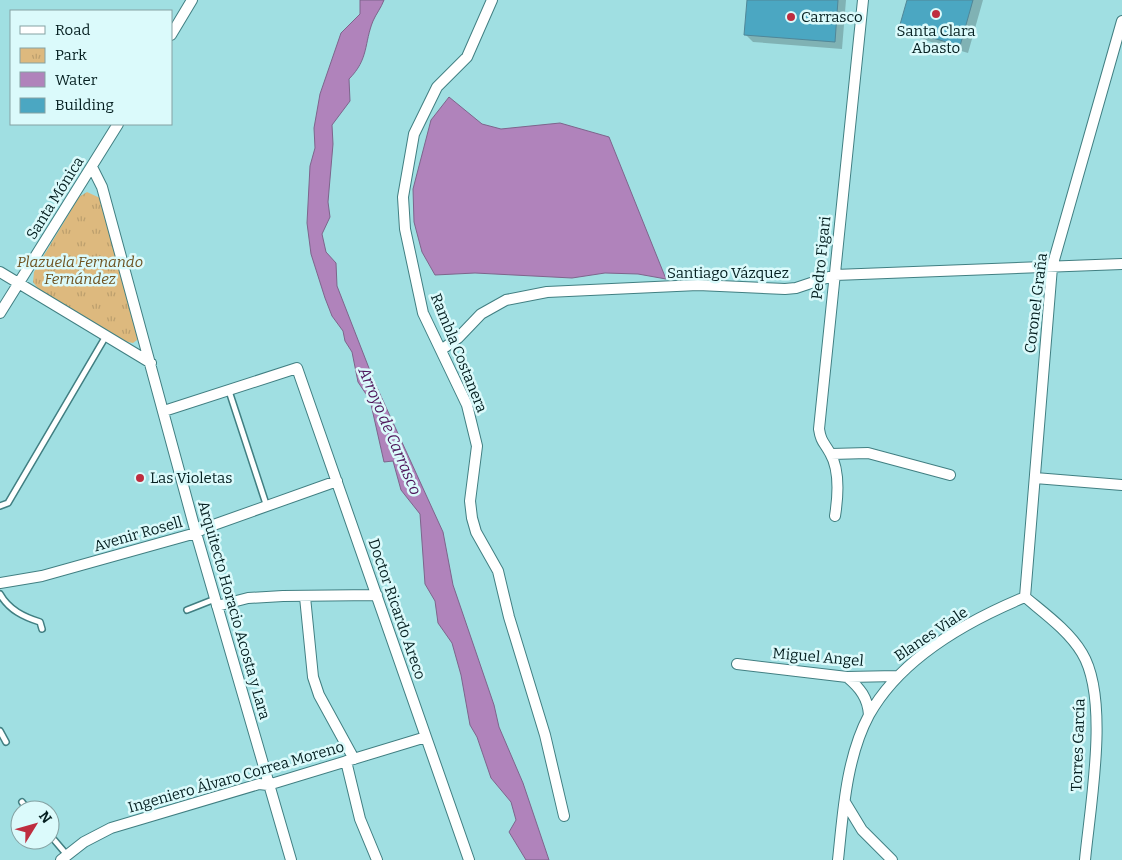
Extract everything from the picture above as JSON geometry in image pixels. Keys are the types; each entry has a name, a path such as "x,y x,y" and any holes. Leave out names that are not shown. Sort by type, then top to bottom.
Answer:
{"street":[{"path":"172,32 192,0"},
{"name":"Rambla Costanera","path":"492,0 467,57 437,87 414,134 403,197 405,229 423,313 467,405 477,446 470,501 472,518 476,532 498,571 509,617 545,735 564,816"},
{"name":"Pedro Figari","path":"835,516 839,489 831,454 821,442 819,428 863,0"},
{"name":"Coronel Graña","path":"1025,597 1052,267 1122,21"},
{"name":"Santa Mónica","path":"0,313 117,125"},
{"name":"Arquitecto Horacio Acosta y Lara","path":"92,167 102,187 196,533 291,860"},
{"name":"Santiago Vázquez","path":"441,350 458,338 481,314 506,300 547,292 698,285 785,289 796,288 835,275 1122,264"},
{"path":"0,272 151,363"},
{"name":"Doctor Ricardo Areco","path":"229,391 297,368 469,860"},
{"path":"164,411 229,391"},
{"path":"831,454 868,453 950,475"},
{"path":"1035,478 1122,485"},
{"name":"Avenir Rosell","path":"0,583 42,576 196,533 205,528 337,481"},
{"path":"216,602 282,596 376,595"},
{"path":"305,597 313,677 350,760 360,819 377,860"},
{"name":"Blanes Viale","path":"838,860 845,802 853,758 869,715 897,676 952,635 1025,597"},
{"name":"Torres García","path":"1025,597 1052,620 1082,652 1092,676 1097,704 1096,743 1085,860"},
{"name":"Miguel Angel","path":"737,664 847,677 897,676"},
{"path":"847,677 863,694 868,703 869,715"},
{"name":"Ingeniero Álvaro Correa Moreno","path":"64,857 84,842 111,828 259,784 268,785 426,737"},
{"path":"845,802 862,830 892,860"}],"lane":[{"path":"0,506 8,503 106,336"},
{"path":"229,391 267,507"},
{"path":"0,594 14,611 26,618 40,622 42,629"},
{"path":"187,610 216,602"},
{"path":"0,731 6,742"}],"green space":[{"name":"Plazuela Fernando Fernández","path":"87,192 100,198 139,335 133,343 123,341 40,291 33,282 34,272 79,197"}],"water":[{"name":"Arroyo de Carrasco","path":"360,0 384,0 370,29 360,65 349,79 350,101 332,125 333,144 328,202 330,217 322,234 326,252 336,263 337,286 374,381 443,532 453,585 494,705 499,727 523,783 549,860 526,860 509,832 516,820 511,802 491,778 477,737 470,725 461,675 452,643 438,623 435,601 425,584 420,514 401,490 393,461 384,462 370,400 358,382 352,352 345,341 343,331 332,316 311,254 307,223 310,166 315,148 314,128 320,94 341,33 360,14"},
{"path":"449,97 482,124 501,129 560,123 609,137 666,279 638,274 605,273 572,278 475,273 435,275 422,252 414,222 413,189 431,120"}],"building":[{"name":"Carrasco","path":"747,0 838,0 835,42 744,35"},
{"name":"Santa Clara Abasto","path":"907,0 973,0 960,46 899,28"}],"place":[{"name":"Santa Clara Abasto","path":"936,14"},
{"name":"Carrasco","path":"791,17"},
{"name":"Las Violetas","path":"140,478"}]}
